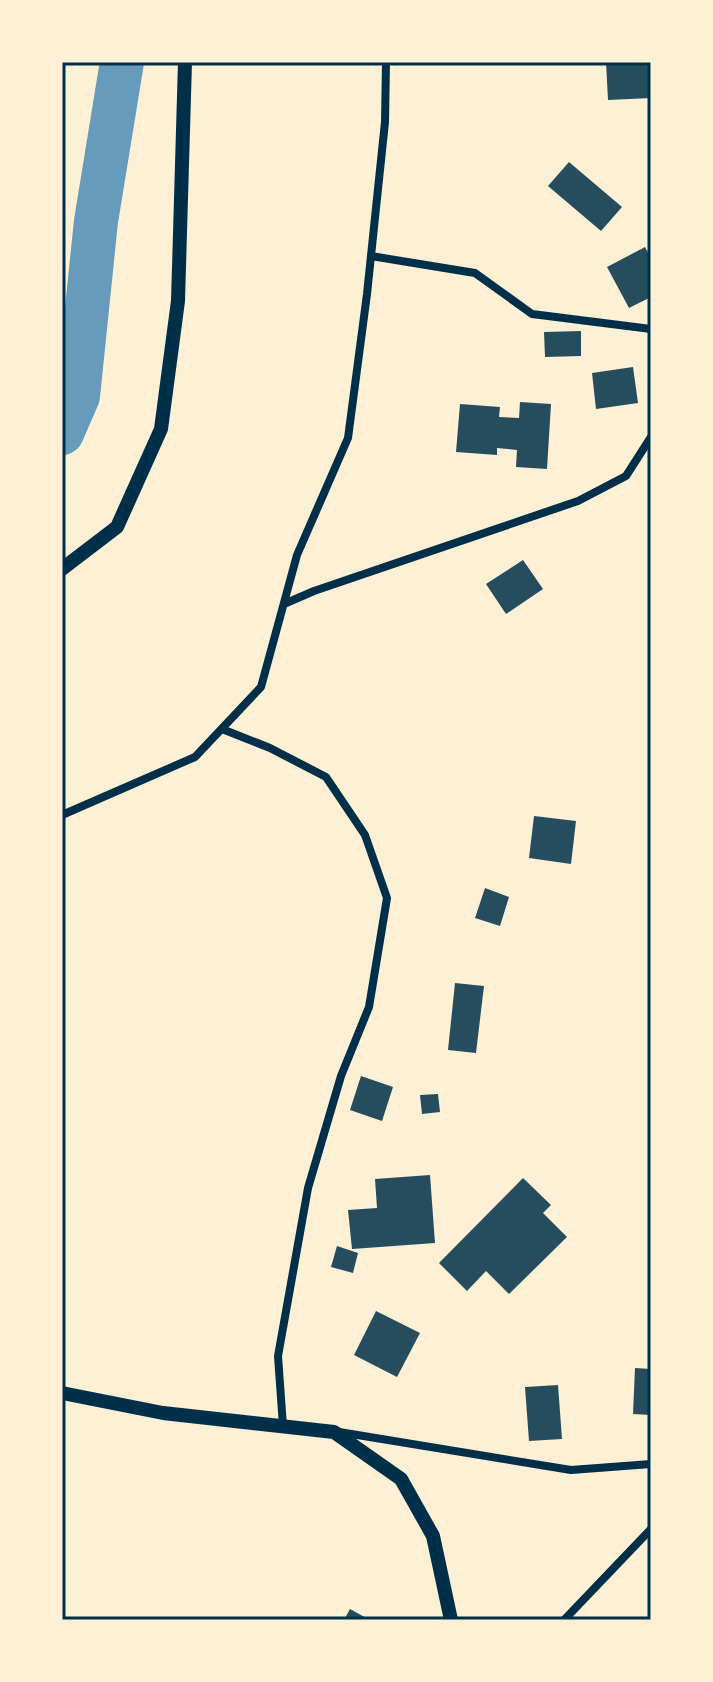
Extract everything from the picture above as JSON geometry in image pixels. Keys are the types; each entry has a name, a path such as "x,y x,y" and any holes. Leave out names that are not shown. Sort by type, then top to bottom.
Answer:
{"street":[{"path":"62,569 117,527 161,429 178,301 185,62"},
{"path":"62,815 195,757 261,687 297,555 348,438 385,122 386,62"},
{"path":"371,256 475,273 532,314 651,329"},
{"path":"284,604 578,501 626,476 651,437"},
{"path":"222,729 270,748 326,777 365,835 387,898 369,1007 341,1076 308,1188 278,1356 283,1426"},
{"path":"62,1393 163,1413 334,1432 571,1470 651,1464"},
{"path":"334,1432 401,1479 433,1536 451,1620"},
{"path":"564,1620 651,1529"}],"building":[{"path":"606,62 651,62 651,98 608,100"},
{"path":"569,162 622,207 601,231 548,186"},
{"path":"645,247 651,258 651,297 629,308 607,267"},
{"path":"581,331 581,356 545,357 544,332"},
{"path":"633,367 638,403 596,409 592,373"},
{"path":"520,402 551,404 547,469 516,467 517,450 497,448 497,455 456,452 460,404 500,407 499,417 519,418"},
{"path":"523,560 543,589 506,614 486,584"},
{"path":"534,816 576,821 571,864 529,858"},
{"path":"485,888 509,897 500,926 475,918"},
{"path":"455,983 484,986 476,1053 448,1050"},
{"path":"361,1076 393,1087 382,1121 350,1110"},
{"path":"438,1094 440,1112 422,1114 420,1095"},
{"path":"430,1175 435,1243 352,1249 348,1210 377,1208 375,1179"},
{"path":"523,1178 551,1205 543,1213 567,1237 509,1294 486,1271 467,1291 439,1263"},
{"path":"337,1246 358,1253 353,1273 331,1267"},
{"path":"376,1311 420,1333 397,1377 354,1355"},
{"path":"635,1368 651,1369 651,1415 633,1414"},
{"path":"558,1385 562,1439 529,1441 525,1387"},
{"path":"350,1609 370,1620 344,1620"}],"waterway":[{"path":"62,433 78,396 96,221 122,62"}]}
